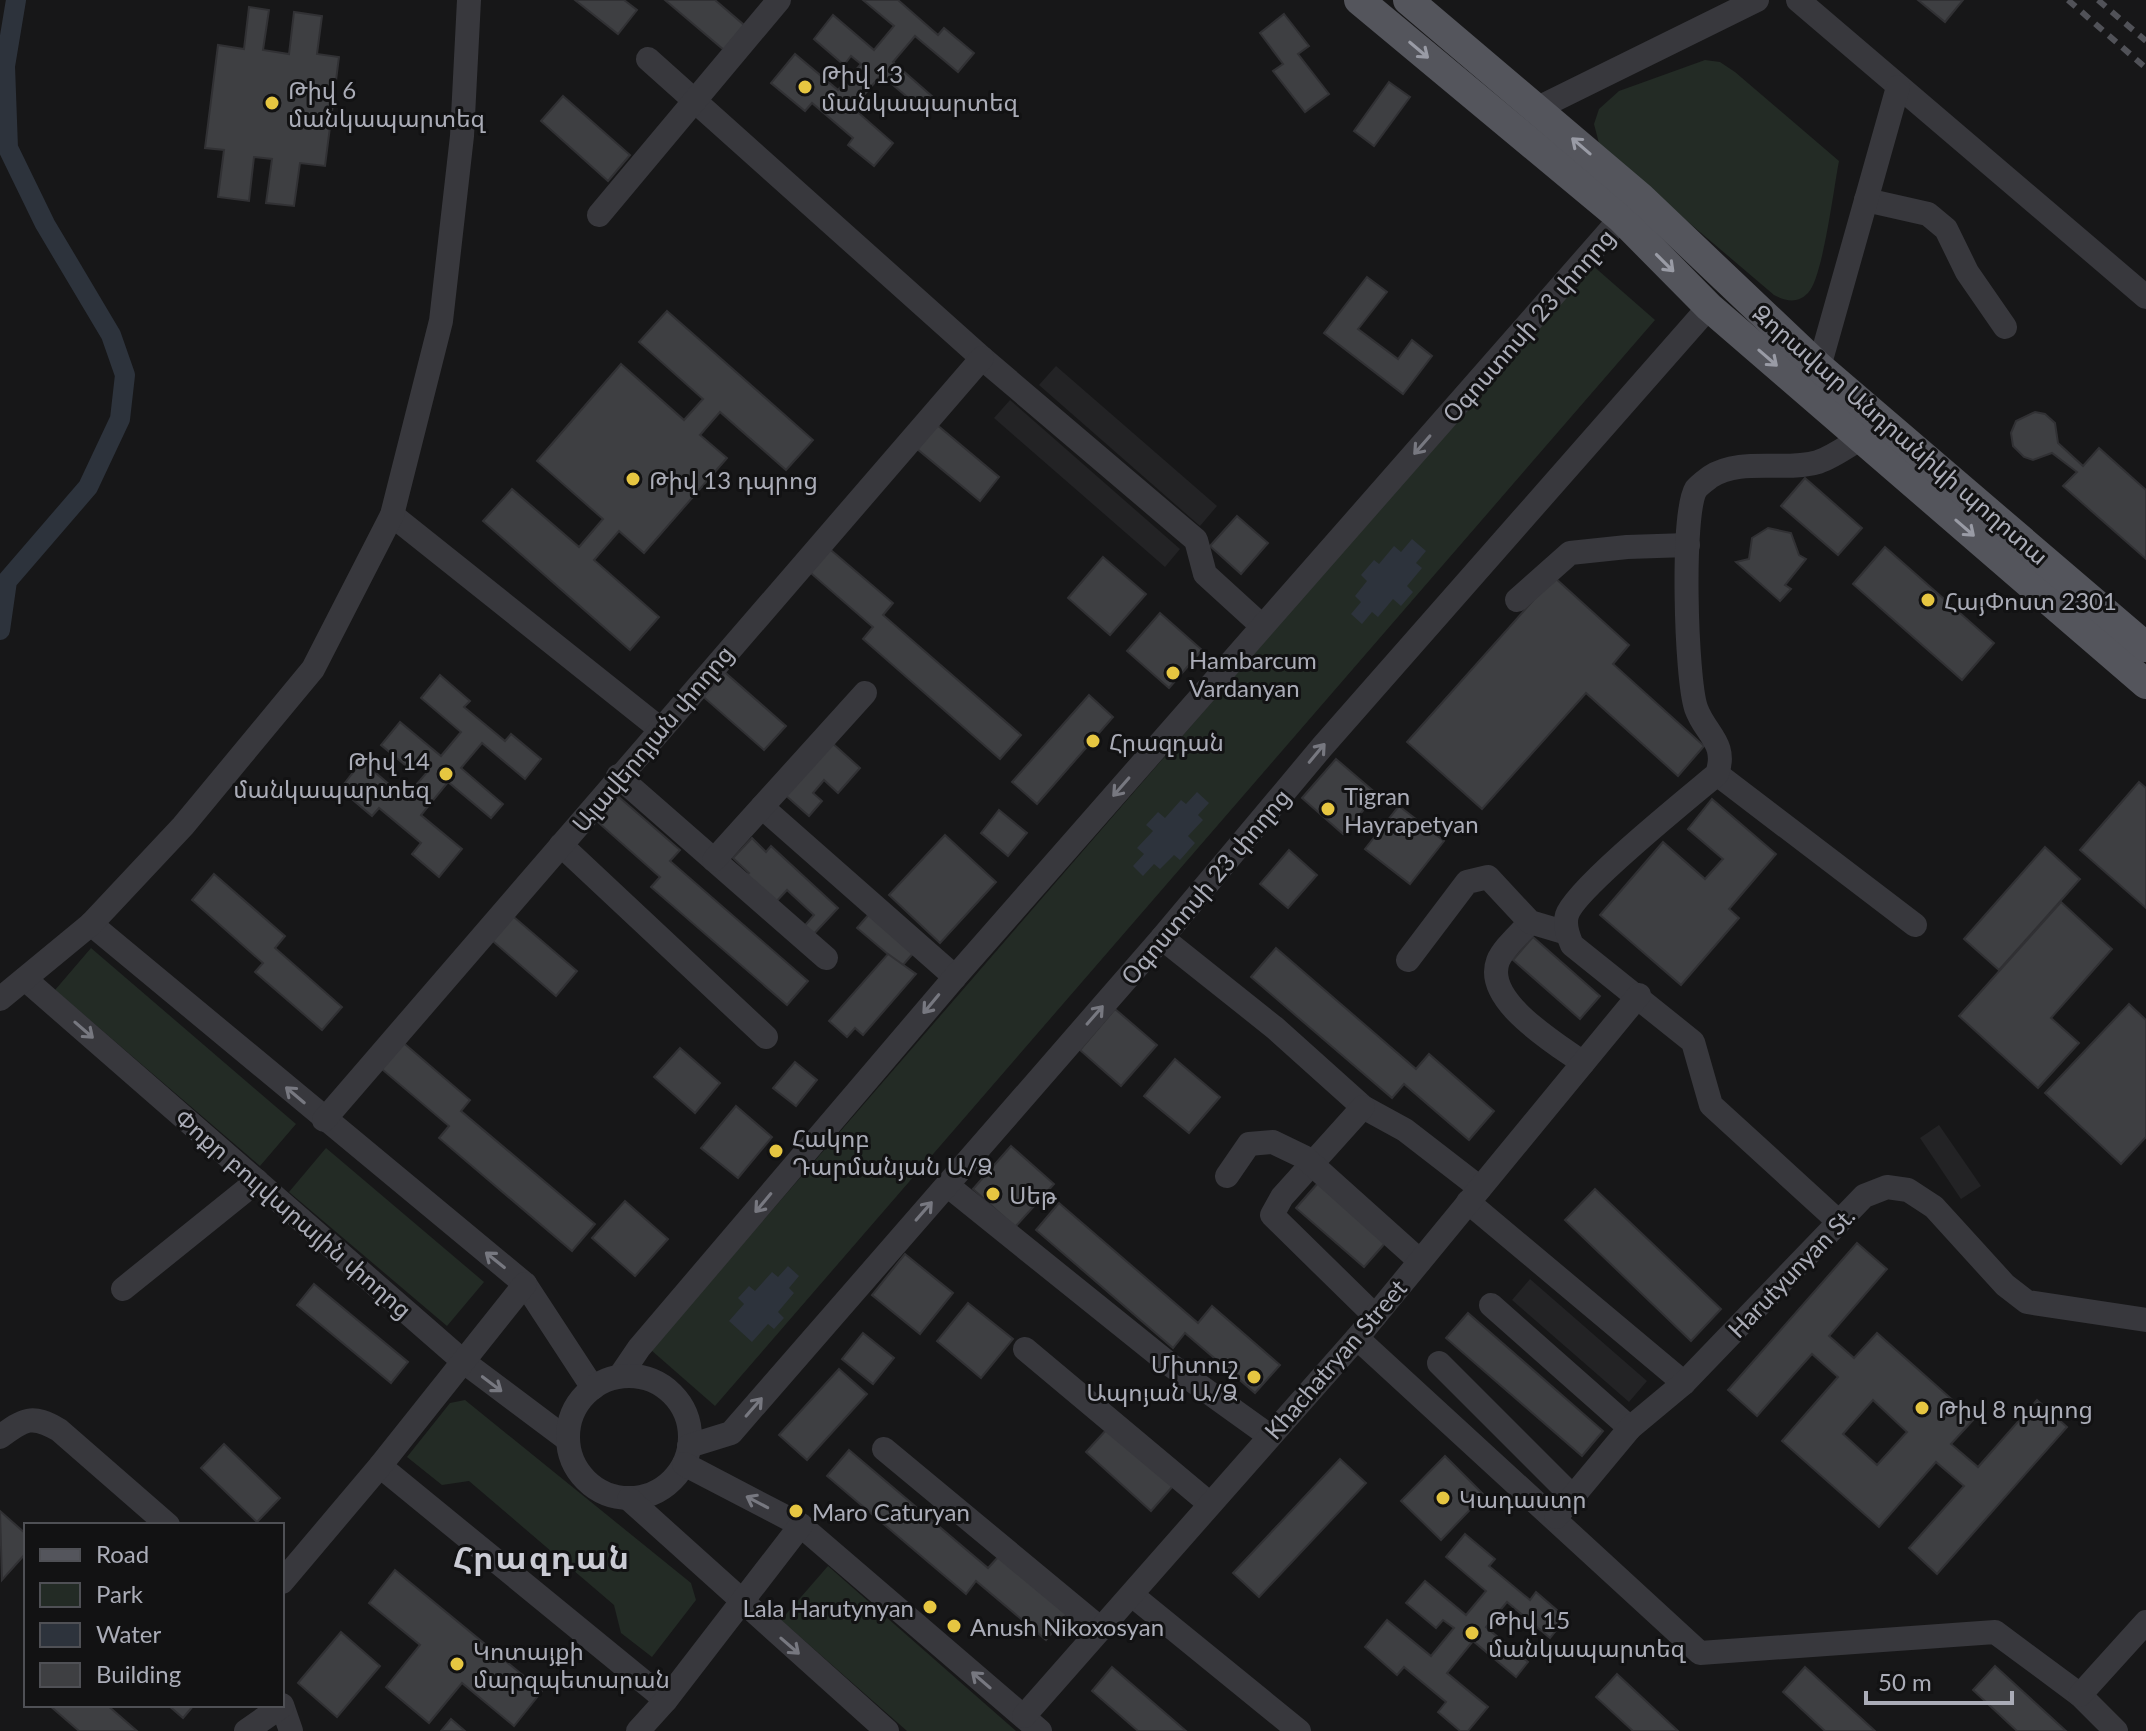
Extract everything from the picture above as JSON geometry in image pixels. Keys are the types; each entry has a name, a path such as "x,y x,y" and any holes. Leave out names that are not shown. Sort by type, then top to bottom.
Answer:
{"main road":[{"name":"Զորավար Անդրանիկի պողոտա","path":"1359,0 1730,282 1819,367 2146,647"},
{"name":"Զորավար Անդրանիկի պողոտա","path":"1408,0 1538,108 1631,208 1709,307 2146,684"},
{"path":"1709,307 1730,282"}],"street":[{"path":"0,999 91,924 183,826 313,669 392,515 441,321 462,136 469,0"},
{"path":"599,215 779,0"},
{"path":"1538,108 1757,0"},
{"path":"1798,0 2146,297"},
{"path":"648,59 982,358 1196,540 1205,574 1262,626"},
{"path":"1819,367 1898,87"},
{"path":"1866,200 1928,214 1946,229 1967,272 2005,327"},
{"name":"Օգոստոսի 23 փողոց","path":"620,1376 639,1348 955,977 1631,208"},
{"name":"Օգոստոսի 23 փողոց","path":"687,1455 731,1433 1162,938 1322,747 1709,307"},
{"name":"Ալավերդյան փողոց","path":"324,1120 659,728 982,358"},
{"path":"1839,1222 1711,1105 1693,1042 1639,995 1572,945 1567,933 1567,915 1573,904 1636,842 1717,774 1722,761 1720,746 1697,710 1692,683 1688,545 1689,511 1696,489 1728,469 1818,462 1861,438"},
{"path":"392,515 659,728"},
{"path":"1517,600 1570,553 1688,545"},
{"path":"714,860 865,693"},
{"path":"1717,774 1915,925"},
{"path":"618,776 826,958"},
{"path":"762,807 955,977"},
{"path":"561,845 766,1037"},
{"path":"1408,960 1467,882 1488,877 1530,922 1567,933"},
{"path":"1530,922 1498,961 1497,981 1510,1008 1583,1063"},
{"path":"91,924 525,1284 593,1388"},
{"path":"1162,938 1275,1028 1363,1107 1405,1130 1684,1383"},
{"name":"Փոքր բուլվարային փողոց","path":"25,979 464,1362 568,1440"},
{"name":"Khachatryan Street","path":"1032,1724 1101,1629 1268,1435 1357,1338 1639,995"},
{"path":"1363,1107 1282,1197 1272,1215 1375,1316"},
{"path":"1227,1176 1249,1144 1273,1142 1313,1165 1420,1261"},
{"path":"123,1289 257,1181"},
{"path":"947,1185 1172,1366 1268,1435"},
{"name":"Harutyunyan St.","path":"1556,1517 1630,1428 1684,1383 1864,1196 1887,1187 1908,1190 1934,1207 2005,1285 2027,1302 2146,1320"},
{"path":"284,1580 380,1466 525,1284"},
{"path":"1491,1305 1630,1428"},
{"path":"1357,1338 1556,1517 1700,1653 1995,1632 2080,1695 2116,1731"},
{"path":"1025,1349 1210,1504"},
{"path":"1439,1363 1574,1498"},
{"path":"620,1376 660,1384 678,1400 688,1422 687,1455 661,1489 629,1499 606,1494 587,1481 573,1463 568,1440 574,1411 593,1388 620,1376"},
{"path":"0,1437 20,1422 41,1419 59,1430 166,1523"},
{"path":"1485,1454 1504,1428"},
{"path":"884,1449 1101,1629"},
{"path":"687,1455 801,1525 1032,1724"},
{"path":"380,1466 666,1700"},
{"path":"629,1499 742,1604 887,1731"},
{"path":"638,1731 742,1604 801,1525"},
{"path":"1132,1595 1299,1731"},
{"path":"2080,1695 2146,1622"},
{"path":"246,1731 279,1707"},
{"path":"283,1707 291,1731"}],"shaded area":[{"path":"1056,366 1217,506 1200,526 1039,385"},
{"path":"1010,400 1180,549 1165,567 994,418"},
{"path":"1939,1125 1981,1186 1961,1199 1920,1138"},
{"path":"1530,1279 1647,1381 1629,1402 1512,1300"}],"green space":[{"path":"1705,60 1720,62 1735,72 1839,161 1818,270 1808,293 1800,299 1787,300 1774,295 1600,147 1594,124 1599,109 1619,91"},
{"path":"1591,264 1655,320 715,1406 651,1350"},
{"path":"91,948 296,1124 260,1166 55,990"},
{"path":"326,1148 484,1282 447,1326 289,1192"},
{"path":"465,1400 691,1583 696,1600 652,1657 621,1633 614,1605 469,1481 442,1485 407,1457 450,1403"},
{"path":"828,1566 1016,1731 907,1731 781,1620"}],"water":[{"path":"1412,539 1426,551 1416,563 1422,568 1407,586 1413,592 1401,606 1393,599 1378,617 1372,612 1362,624 1351,614 1361,602 1355,596 1367,581 1361,575 1374,560 1379,564 1394,546 1401,552"},
{"path":"1197,792 1209,803 1198,815 1203,820 1188,836 1195,843 1180,860 1174,855 1160,869 1154,864 1143,876 1133,866 1144,854 1137,848 1153,831 1146,825 1158,812 1165,818 1181,800 1186,804"},
{"path":"788,1266 799,1276 789,1288 794,1293 778,1312 784,1318 774,1329 768,1324 752,1342 729,1321 744,1304 738,1298 749,1286 755,1291 772,1272 778,1277"}],"building":[{"path":"575,0 624,0 637,10 618,34"},
{"path":"665,0 715,0 744,25 724,50"},
{"name":"Թիվ 13 մանկապարտեզ","path":"863,0 898,0 938,35 944,28 974,53 958,72 915,36 893,62 934,98 924,111 881,75 853,108 893,143 874,166 848,145 853,138 812,103 805,111 771,83 795,54 838,90 861,64 851,56 844,65 814,39 833,15 874,50 894,26"},
{"path":"1918,0 1963,0 1945,22"},
{"name":"Թիվ 6 մանկապարտեզ","path":"249,7 269,10 263,50 289,54 294,12 322,16 317,54 339,57 325,166 300,163 294,206 266,203 272,159 254,157 249,201 218,197 224,150 205,148 218,45 244,49"},
{"path":"1284,14 1309,46 1298,54 1329,94 1305,112 1273,71 1283,64 1260,33"},
{"path":"1389,82 1410,97 1374,146 1354,131"},
{"path":"563,96 630,155 608,181 541,121"},
{"path":"1367,277 1387,292 1358,329 1398,359 1412,340 1432,356 1403,394 1324,333"},
{"name":"Թիվ 13 դպրոց","path":"667,311 813,440 786,470 720,412 700,435 727,458 644,553 619,531 594,560 659,617 630,650 483,521 512,489 579,547 603,519 537,461 621,364 684,420 703,399 639,342"},
{"path":"2035,412 2045,414 2055,423 2058,443 2083,466 2099,448 2146,490 2146,559 2063,486 2077,472 2052,453 2033,460 2024,457 2013,446 2011,433 2016,421"},
{"path":"930,419 999,477 980,501 910,443"},
{"path":"1805,478 1862,528 1838,555 1781,506"},
{"path":"1237,516 1268,543 1241,574 1210,546"},
{"path":"1768,528 1791,533 1799,555 1806,559 1785,585 1791,589 1780,601 1736,562 1749,559 1752,538"},
{"path":"825,545 893,603 883,615 1021,735 1000,759 863,639 873,627 805,568"},
{"path":"1885,547 1994,643 1962,680 1853,584"},
{"path":"1103,557 1146,594 1110,635 1068,598"},
{"path":"1554,577 1629,645 1613,664 1704,746 1678,776 1586,693 1482,809 1407,742"},
{"path":"1160,613 1202,650 1169,688 1127,651"},
{"path":"720,668 786,726 764,750 699,693"},
{"name":"Թիվ 14 մանկապարտեզ","path":"440,675 470,701 464,707 505,741 511,734 541,759 525,779 482,743 461,768 503,804 491,818 448,782 421,815 462,849 439,877 412,854 421,843 379,808 372,816 340,789 362,761 405,798 429,770 418,761 411,770 381,745 400,722 441,756 461,732 421,698"},
{"path":"1089,695 1113,717 1037,804 1012,782"},
{"path":"831,742 860,768 838,793 824,780 813,793 822,801 809,816 784,794"},
{"path":"1336,759 1377,794 1343,834 1302,798"},
{"path":"2139,782 2146,788 2146,908 2080,850"},
{"path":"612,791 680,850 670,861 808,981 787,1005 651,887 660,877 591,816"},
{"path":"1712,799 1776,854 1729,909 1739,918 1681,985 1600,915 1663,842 1705,879 1723,859 1688,829"},
{"path":"1399,806 1444,841 1410,884 1365,849"},
{"path":"999,810 1027,833 1008,856 981,833"},
{"path":"945,835 996,882 940,943 889,895"},
{"path":"752,838 766,852 771,846 838,908 810,938 801,930 814,915 787,890 773,905 744,878 749,873 733,858"},
{"path":"2045,847 2080,879 1999,970 1964,939"},
{"path":"1289,850 1317,875 1288,908 1260,884"},
{"path":"214,874 285,936 275,948 342,1007 322,1030 255,972 263,963 192,900"},
{"path":"2061,902 2112,949 2051,1018 2079,1043 2038,1088 1959,1016"},
{"path":"508,912 577,971 556,996 487,936"},
{"path":"871,912 916,950 902,966 857,928"},
{"path":"1533,937 1600,996 1580,1019 1513,960"},
{"path":"1276,948 1416,1069 1429,1054 1494,1111 1469,1140 1404,1084 1392,1098 1251,977"},
{"path":"888,954 916,974 863,1035 855,1028 847,1037 829,1021"},
{"path":"2129,1004 2146,1020 2146,1137 2121,1164 2045,1093"},
{"path":"1115,1009 1157,1045 1121,1086 1080,1050"},
{"path":"399,1039 470,1100 461,1111 595,1224 572,1251 439,1138 449,1126 377,1065"},
{"path":"680,1048 720,1083 695,1113 654,1077"},
{"path":"1175,1059 1220,1097 1189,1133 1144,1096"},
{"path":"795,1062 817,1080 796,1106 773,1088"},
{"path":"736,1106 772,1137 738,1178 701,1148"},
{"path":"1011,1146 1054,1184 1015,1227 973,1189"},
{"path":"1318,1183 1386,1242 1364,1267 1296,1208"},
{"path":"1595,1189 1721,1309 1691,1341 1565,1220"},
{"path":"625,1201 668,1239 635,1276 592,1238"},
{"path":"1059,1203 1198,1323 1212,1306 1280,1365 1255,1393 1185,1333 1173,1348 1036,1230"},
{"name":"Թիվ 8 դպրոց","path":"1857,1243 1887,1269 1829,1336 1854,1358 1877,1333 1974,1419 1951,1444 1978,1467 2037,1400 2067,1427 1937,1574 1909,1548 1964,1486 1936,1462 1879,1527 1782,1441 1838,1377 1812,1354 1757,1416 1728,1390","holes":["1873,1400 1907,1432 1877,1465 1843,1434"]},
{"path":"905,1254 953,1293 920,1334 872,1295"},
{"path":"314,1284 408,1362 391,1383 297,1305"},
{"path":"968,1303 1013,1339 981,1378 937,1341"},
{"path":"1468,1313 1603,1431 1582,1456 1446,1338"},
{"path":"863,1333 894,1358 873,1384 842,1359"},
{"path":"839,1369 867,1394 807,1460 779,1435"},
{"path":"1108,1428 1173,1486 1151,1511 1086,1452"},
{"path":"224,1444 280,1498 257,1522 201,1468"},
{"path":"849,1450 988,1568 1000,1555 1068,1613 1046,1640 976,1581 966,1594 827,1476"},
{"name":"Կադաստր","path":"1445,1456 1484,1495 1441,1540 1401,1501"},
{"path":"1340,1459 1366,1483 1259,1597 1233,1573"},
{"path":"0,1511 24,1532 24,1555 2,1580"},
{"name":"Թիվ 15 մանկապարտեզ","path":"1465,1534 1495,1559 1489,1566 1530,1600 1536,1592 1566,1618 1550,1638 1507,1602 1486,1627 1528,1662 1516,1677 1473,1641 1447,1673 1488,1707 1468,1731 1460,1731 1438,1712 1446,1702 1404,1667 1397,1675 1365,1647 1387,1620 1431,1656 1454,1628 1443,1620 1436,1628 1406,1603 1425,1581 1466,1615 1486,1591 1446,1557"},
{"name":"Կոտայքի մարզպետարան","path":"395,1570 542,1691 514,1726 462,1683 429,1723 386,1687 420,1645 369,1603"},
{"path":"341,1632 380,1666 337,1717 298,1683"},
{"path":"1995,1666 2066,1731 2017,1731 1973,1690"},
{"path":"1112,1667 1186,1731 1138,1731 1092,1691"},
{"path":"1805,1667 1875,1731 1825,1731 1783,1692"},
{"path":"1617,1674 1678,1731 1633,1731 1596,1697"},
{"path":"51,1707 109,1707 137,1731 79,1731"},
{"path":"170,1707 192,1707 183,1718"},
{"path":"451,1719 465,1731 441,1731"}],"waterway":[{"path":"0,630 7,581 88,487 120,419 125,375 111,335 45,224 8,148 5,66 16,0"}],"railway":[{"path":"2068,0 2146,68"},
{"path":"2098,0 2146,41"}],"place":[{"name":"Թիվ 13 մանկապարտեզ","path":"805,87"},
{"name":"Թիվ 6 մանկապարտեզ","path":"272,103"},
{"name":"Թիվ 13 դպրոց","path":"633,479"},
{"name":"ՀայՓոստ 2301","path":"1928,600"},
{"name":"Hambarcum Vardanyan","path":"1173,673"},
{"name":"Հրազդան","path":"1093,741"},
{"name":"Թիվ 14 մանկապարտեզ","path":"446,774"},
{"name":"Tigran Hayrapetyan","path":"1328,809"},
{"name":"Հակոբ Դարմանյան Ա/Ձ","path":"776,1151"},
{"name":"Սեթ","path":"993,1194"},
{"name":"Միտուշ Ապոյան Ա/Ձ","path":"1254,1377"},
{"name":"Թիվ 8 դպրոց","path":"1922,1408"},
{"name":"Կադաստր","path":"1443,1498"},
{"name":"Maro Caturyan","path":"796,1511"},
{"name":"Lala Harutynyan","path":"930,1607"},
{"name":"Anush Nikoxosyan","path":"954,1626"},
{"name":"Թիվ 15 մանկապարտեզ","path":"1472,1633"},
{"name":"Կոտայքի մարզպետարան","path":"457,1664"}],"district":[{"name":"Հրազդան","path":"542,1556"}]}
